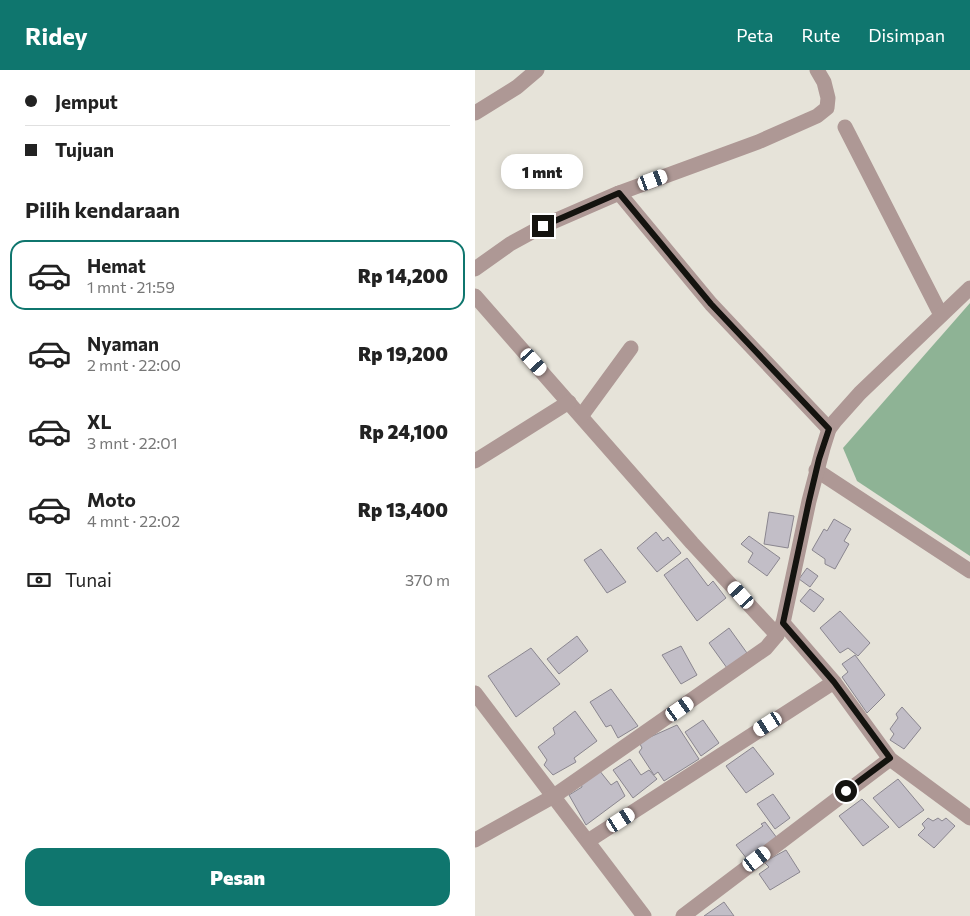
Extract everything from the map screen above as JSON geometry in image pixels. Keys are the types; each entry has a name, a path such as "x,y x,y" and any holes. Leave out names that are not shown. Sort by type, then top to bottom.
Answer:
{"street":[{"path":"475,113 517,87 537,70"},
{"path":"475,269 510,244 543,226 619,193 758,142 821,114 827,108 828,98 824,82 817,70"},
{"path":"845,127 941,315"},
{"path":"619,193 711,304 829,429"},
{"path":"475,840 554,796 759,654 780,629 817,470 829,429 860,393 970,288"},
{"path":"475,296 582,415 692,543 834,682 890,758 970,818"},
{"path":"582,415 631,348"},
{"path":"475,461 569,402"},
{"path":"817,470 970,571"},
{"path":"588,842 834,682"},
{"path":"475,693 480,711 554,796 644,916"},
{"path":"683,916 890,758"}],"green space":[{"path":"970,303 970,556 857,481 843,448"}],"building":[{"path":"769,512 794,516 788,548 764,544"},
{"path":"834,519 851,529 844,541 849,544 835,569 825,564 825,559 812,550 824,529 827,531"},
{"path":"656,532 663,541 668,537 681,553 657,572 637,548"},
{"path":"749,536 780,558 767,576 748,562 753,553 741,544"},
{"path":"601,549 626,582 607,593 584,560"},
{"path":"687,558 708,586 713,581 726,598 697,621 664,575"},
{"path":"807,568 818,576 810,587 799,579"},
{"path":"810,589 824,599 814,612 800,601"},
{"path":"840,611 870,643 858,656 848,648 840,653 820,628"},
{"path":"729,628 747,653 727,668 709,643"},
{"path":"577,636 588,651 559,674 547,659"},
{"path":"681,646 697,675 681,684 662,655"},
{"path":"531,648 560,684 516,717 488,676"},
{"path":"855,655 885,695 867,713 842,677 848,672 842,664"},
{"path":"611,689 638,726 618,738 611,725 606,727 590,702"},
{"path":"902,707 921,728 904,749 890,740 894,734 890,729 898,718 896,714"},
{"path":"575,711 597,741 574,758 576,762 553,775 544,765 547,760 538,747 555,734 553,728"},
{"path":"703,720 719,743 701,756 685,732"},
{"path":"677,725 699,759 664,781 658,772 654,775 639,752 642,748 639,742"},
{"path":"753,747 774,774 746,793 726,766"},
{"path":"630,759 641,775 649,770 657,779 633,798 613,770"},
{"path":"599,770 611,785 617,781 625,796 586,825 569,795 582,787 581,783"},
{"path":"898,779 924,810 899,828 873,798"},
{"path":"773,794 790,818 775,829 757,804"},
{"path":"862,799 889,827 863,846 839,816"},
{"path":"928,818 933,821 938,818 942,821 946,818 955,826 934,848 918,835 925,828 922,824"},
{"path":"765,822 777,838 747,859 736,845 763,826 761,824"},
{"path":"786,850 800,872 770,890 759,874 769,867 764,862"},
{"path":"724,902 734,916 704,916"}],"route":[{"path":"543,226 619,193 711,304 829,429 819,459 809,501 783,623 834,682 890,758 846,791"}]}
